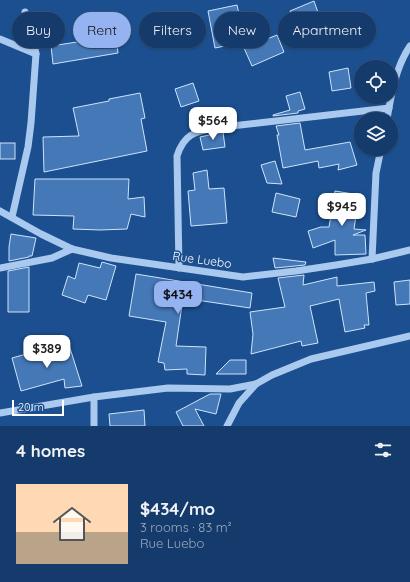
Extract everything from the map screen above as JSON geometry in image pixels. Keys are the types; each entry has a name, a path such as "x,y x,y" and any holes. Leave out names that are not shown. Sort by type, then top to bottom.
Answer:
{"street":[{"path":"0,39 36,54"},
{"path":"388,112 398,73 406,52 410,46"},
{"path":"12,217 28,147 31,123 35,48"},
{"path":"179,268 177,156 183,143 194,133 214,128 253,123 389,108"},
{"path":"372,259 376,174 380,156"},
{"name":"Rue Luebo","path":"0,211 72,249 112,258 243,277 296,272 372,259 410,250"},
{"path":"0,268 52,258 72,249"},
{"path":"0,413 94,397 168,388 230,389 256,384 272,375 311,359 410,336"},
{"path":"227,426 239,403 256,384"},
{"path":"94,397 94,426"}],"building":[{"path":"314,1 318,12 290,12"},
{"path":"237,5 239,12 214,12 214,43 208,11"},
{"path":"277,35 278,48 282,48 284,52 252,66 244,48 270,48 270,38"},
{"path":"73,43 73,48 117,48 118,53 53,64 51,48 65,48 65,44"},
{"path":"348,68 351,88 332,91 329,72"},
{"path":"193,83 199,101 181,107 175,89"},
{"path":"300,92 305,109 298,111 298,113 273,116 290,110 286,96"},
{"path":"140,93 145,118 141,119 147,151 44,172 43,137 79,136 73,108"},
{"path":"300,123 305,150 350,142 357,165 338,170 339,164 319,168 318,161 283,168 277,135 279,135 276,126"},
{"path":"223,132 225,147 203,150 200,137"},
{"path":"0,143 15,143 15,159 0,159"},
{"path":"275,161 282,184 267,183 261,165"},
{"path":"207,170 209,189 224,188 227,223 191,226 188,191 195,190 193,173"},
{"path":"35,179 129,179 128,199 144,197 145,217 131,214 127,229 73,229 74,216 33,215"},
{"path":"335,191 359,195 354,229 366,230 353,235 365,235 366,254 335,255 335,240 313,248 308,231 321,227 329,227"},
{"path":"276,193 300,199 296,217 272,212"},
{"path":"11,234 36,238 32,256 9,261"},
{"path":"273,258 306,262 305,265 275,268"},
{"path":"102,262 116,266 106,300 88,295 85,303 62,295 68,276 75,279 79,263 100,268"},
{"path":"29,267 29,312 8,312 8,271"},
{"path":"136,274 252,293 250,308 183,298 176,346 206,347 205,375 187,374 187,369 165,370 164,363 158,362 166,322 129,316"},
{"path":"304,275 303,285 337,277 337,286 374,282 375,291 366,293 369,325 364,325 365,328 345,332 339,299 310,306 318,343 302,346 301,341 251,354 253,334 250,312 285,307 278,278"},
{"path":"410,280 410,304 396,305 394,282"},
{"path":"69,345 82,386 65,388 64,379 21,391 12,358 30,353 32,357"},
{"path":"230,360 246,360 246,374 216,374"},
{"path":"210,394 221,394 216,414 195,409 204,426 183,426 176,412"},
{"path":"144,410 145,426 110,426 109,414"}]}
